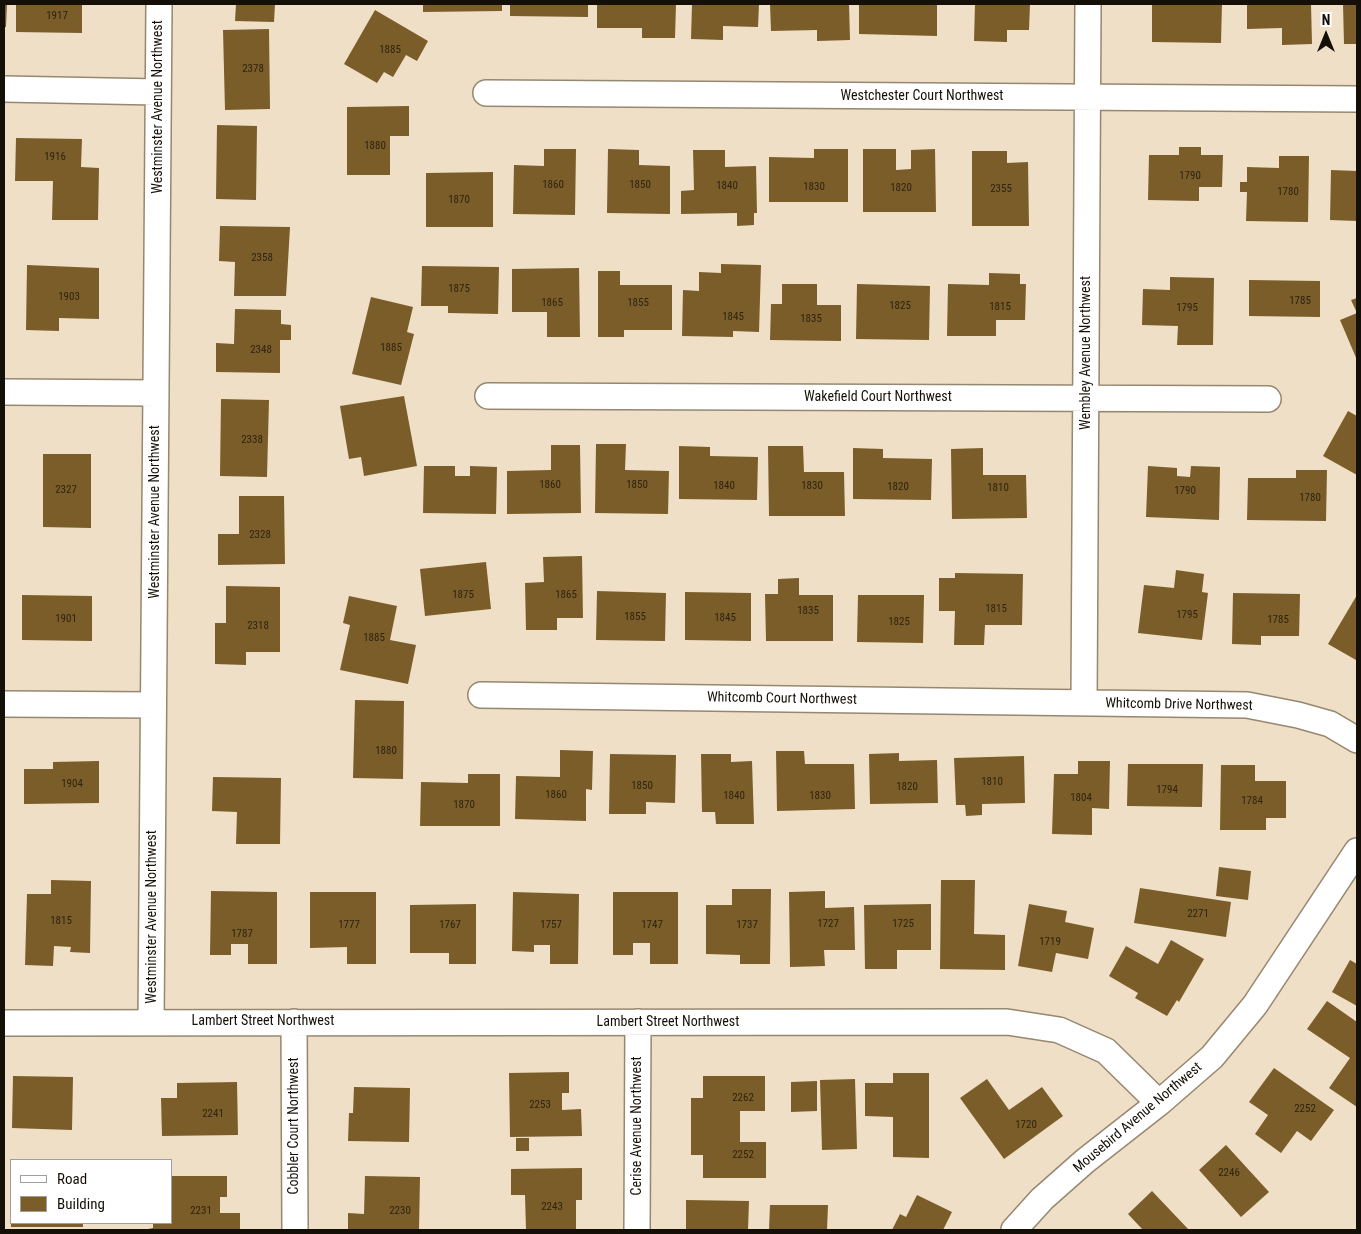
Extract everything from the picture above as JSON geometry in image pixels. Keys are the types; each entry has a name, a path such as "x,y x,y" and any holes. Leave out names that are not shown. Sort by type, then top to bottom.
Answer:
{"street":[{"name":"Westminster Avenue Northwest","path":"151,1021 159,4"},
{"name":"Wembley Avenue Northwest","path":"1084,703 1088,4"},
{"path":"4,89 158,92"},
{"name":"Westchester Court Northwest","path":"486,93 1357,99"},
{"path":"4,392 156,393"},
{"name":"Wakefield Court Northwest","path":"488,396 1268,399"},
{"name":"Whitcomb Court Northwest","path":"481,695 1084,703"},
{"name":"Whitcomb Drive Northwest","path":"1084,703 1247,704 1298,714 1330,724 1357,740"},
{"path":"4,704 153,705"},
{"name":"Mousebird Avenue Northwest","path":"1014,1230 1042,1199 1085,1161 1159,1104 1212,1057 1255,1005 1357,852"},
{"name":"Lambert Street Northwest","path":"4,1023 151,1021 1007,1022 1060,1030 1106,1051 1159,1104"},
{"name":"Cobbler Court Northwest","path":"294,1022 295,1230"},
{"name":"Cerise Avenue Northwest","path":"637,1230 638,1022"}],"building":[{"path":"4,4 7,4 6,27 4,27"},
{"path":"16,4 82,4 82,33 16,32"},
{"path":"236,4 275,4 274,22 235,21"},
{"path":"423,4 502,4 502,11 423,12"},
{"path":"510,4 588,4 588,17 510,16"},
{"path":"597,4 676,4 675,38 642,38 642,28 597,28"},
{"path":"692,4 759,4 758,27 723,26 723,40 691,39"},
{"path":"770,4 849,4 850,40 817,41 817,30 771,31"},
{"path":"859,4 937,4 937,36 859,34"},
{"path":"975,4 1030,4 1029,30 1007,30 1007,42 974,41"},
{"path":"1152,4 1222,4 1221,43 1152,42"},
{"path":"1247,4 1311,4 1312,44 1282,45 1282,28 1247,29"},
{"path":"1343,4 1357,4 1357,44 1344,44"},
{"path":"375,10 428,41 417,61 406,55 393,77 384,72 377,83 344,64"},
{"path":"269,29 270,109 225,110 223,30"},
{"path":"409,106 409,136 390,136 390,175 347,175 347,107"},
{"path":"217,125 257,126 256,200 216,199"},
{"path":"16,138 82,139 81,167 99,168 98,220 52,220 53,181 15,181"},
{"path":"1179,147 1201,147 1201,155 1223,155 1222,187 1199,187 1199,201 1148,200 1149,155 1179,155"},
{"path":"544,149 576,149 575,215 513,214 514,165 544,166"},
{"path":"608,149 639,150 639,165 670,166 670,214 607,213"},
{"path":"814,149 848,149 848,202 769,202 769,157 814,158"},
{"path":"863,149 896,149 896,170 911,169 911,150 935,149 936,212 863,212"},
{"path":"693,150 725,150 725,167 756,166 757,213 754,213 754,225 737,226 737,213 681,214 681,191 694,190"},
{"path":"972,151 1007,151 1007,163 1028,162 1029,226 972,226"},
{"path":"1279,156 1309,156 1308,222 1246,221 1247,192 1240,192 1240,182 1247,182 1247,167 1279,168"},
{"path":"1331,170 1357,171 1357,221 1330,220"},
{"path":"493,172 493,227 426,227 426,173"},
{"path":"220,226 290,227 286,296 234,296 235,262 219,261"},
{"path":"721,264 761,265 759,332 733,331 733,337 682,336 683,290 699,291 699,272 721,273"},
{"path":"27,265 99,268 99,319 59,318 59,331 26,330"},
{"path":"422,266 499,267 498,314 448,313 448,306 421,306"},
{"path":"579,268 580,337 547,337 547,312 512,312 512,269"},
{"path":"598,271 620,271 620,285 672,285 672,330 624,330 624,337 598,337"},
{"path":"989,273 1020,274 1020,284 1026,284 1025,320 996,320 996,336 947,336 948,284 989,285"},
{"path":"1170,277 1214,278 1213,345 1177,345 1178,326 1142,325 1143,289 1170,290"},
{"path":"1249,280 1320,281 1320,317 1249,316"},
{"path":"782,284 817,284 817,305 841,305 841,341 770,340 771,304 782,304"},
{"path":"857,284 930,286 929,340 856,339"},
{"path":"371,297 413,307 407,332 414,334 401,385 352,374"},
{"path":"1357,298 1357,313 1351,300"},
{"path":"235,309 281,310 281,324 291,325 291,340 280,340 280,373 216,372 216,343 234,344"},
{"path":"1357,313 1357,360 1340,320"},
{"path":"404,396 417,466 364,476 361,457 349,459 340,406"},
{"path":"221,399 269,400 267,477 220,476"},
{"path":"1348,411 1357,416 1357,475 1323,456"},
{"path":"596,444 626,444 625,470 669,471 668,514 595,513"},
{"path":"551,445 580,445 581,513 507,514 507,471 551,470"},
{"path":"679,446 710,447 710,456 758,457 757,500 679,499"},
{"path":"768,446 803,446 804,472 844,472 845,516 769,516"},
{"path":"853,448 883,449 883,458 932,459 931,500 853,499"},
{"path":"983,448 983,475 1026,475 1027,518 952,519 951,449"},
{"path":"43,454 91,454 91,528 43,527"},
{"path":"424,466 455,466 455,476 470,476 470,466 497,467 496,514 423,513"},
{"path":"1148,466 1177,468 1177,476 1190,477 1191,466 1220,467 1219,520 1146,517"},
{"path":"1296,470 1327,470 1326,521 1247,520 1248,478 1296,478"},
{"path":"239,496 284,496 285,564 218,565 218,534 239,534"},
{"path":"582,556 583,618 557,618 557,630 526,630 525,583 544,582 543,557"},
{"path":"486,562 491,609 425,616 420,569"},
{"path":"1176,570 1204,574 1202,592 1208,593 1202,640 1138,633 1144,585 1174,588"},
{"path":"955,573 1023,574 1022,625 985,625 984,645 954,645 955,611 939,611 939,578 955,578"},
{"path":"799,578 799,595 833,595 833,641 766,641 765,594 778,594 778,579"},
{"path":"226,586 280,587 280,652 246,652 246,665 215,664 215,623 226,623"},
{"path":"597,591 666,593 665,641 596,640"},
{"path":"685,592 751,593 751,641 685,640"},
{"path":"1233,593 1300,594 1299,636 1261,636 1261,645 1232,644"},
{"path":"22,595 92,596 92,641 22,640"},
{"path":"858,595 924,595 923,643 857,642"},
{"path":"1357,595 1357,658 1356,660 1328,644"},
{"path":"349,596 397,606 390,640 416,645 408,684 340,670 350,625 343,623"},
{"path":"355,700 404,701 403,779 353,778"},
{"path":"560,750 593,751 592,790 586,789 586,821 515,819 516,776 560,777"},
{"path":"776,751 804,751 805,764 854,764 855,809 777,811"},
{"path":"899,753 899,761 937,760 938,803 870,804 869,754"},
{"path":"610,754 676,755 675,803 646,802 646,814 609,814"},
{"path":"701,754 731,754 731,762 752,761 754,824 716,824 715,812 702,812"},
{"path":"1024,756 1025,803 982,804 982,815 966,816 965,805 956,805 954,758"},
{"path":"99,761 99,803 24,804 24,769 53,769 53,762"},
{"path":"1078,761 1110,761 1109,809 1092,808 1092,835 1052,834 1054,774 1078,774"},
{"path":"1128,764 1203,764 1202,807 1127,806"},
{"path":"1221,765 1255,765 1255,781 1286,781 1286,818 1266,818 1266,830 1220,830"},
{"path":"468,774 500,774 500,826 420,826 421,782 468,783"},
{"path":"213,777 281,778 280,844 236,844 237,812 212,811"},
{"path":"1219,867 1251,871 1248,900 1216,896"},
{"path":"51,880 91,881 90,953 70,952 71,947 54,946 53,966 25,965 27,894 51,894"},
{"path":"941,880 975,880 974,934 1005,935 1005,970 940,969"},
{"path":"1140,888 1231,902 1226,937 1134,923"},
{"path":"732,889 771,889 770,964 740,964 740,955 706,954 706,905 732,905"},
{"path":"211,891 277,892 277,964 248,964 248,944 231,944 231,955 210,955"},
{"path":"825,891 825,908 854,907 855,950 824,950 825,966 790,967 789,892"},
{"path":"310,892 376,892 376,964 347,964 347,947 310,948"},
{"path":"513,892 579,894 578,964 550,964 550,945 534,945 534,952 512,951"},
{"path":"613,892 678,892 678,964 650,964 650,943 633,943 633,955 613,955"},
{"path":"476,904 476,964 449,964 449,953 410,953 410,905"},
{"path":"931,904 931,950 897,950 897,969 865,969 864,905"},
{"path":"1029,904 1067,911 1065,922 1094,928 1088,959 1056,953 1052,972 1018,966"},
{"path":"1171,940 1204,959 1179,1002 1177,1000 1167,1016 1135,998 1138,993 1109,976 1126,946 1158,964"},
{"path":"1350,960 1357,964 1357,1006 1332,992"},
{"path":"1327,1001 1357,1022 1357,1107 1329,1088 1350,1058 1307,1029"},
{"path":"1274,1068 1334,1110 1311,1141 1297,1131 1281,1153 1255,1134 1268,1115 1249,1102"},
{"path":"569,1072 569,1093 562,1093 562,1110 581,1109 582,1136 510,1137 509,1073"},
{"path":"893,1073 929,1073 929,1158 893,1157 893,1117 865,1116 865,1083 893,1083"},
{"path":"13,1076 73,1077 72,1130 12,1128"},
{"path":"703,1076 765,1076 765,1111 740,1111 740,1142 766,1142 766,1178 703,1178 703,1155 691,1155 691,1098 703,1098"},
{"path":"855,1079 857,1149 822,1150 820,1080"},
{"path":"987,1079 1009,1110 1042,1087 1063,1116 1004,1159 960,1098"},
{"path":"817,1081 817,1111 791,1112 791,1082"},
{"path":"237,1082 238,1135 162,1136 161,1098 177,1098 177,1083"},
{"path":"354,1087 410,1088 409,1142 348,1141 349,1113 353,1113"},
{"path":"516,1138 529,1138 529,1151 516,1151"},
{"path":"1226,1145 1269,1192 1241,1217 1199,1170"},
{"path":"582,1168 582,1200 576,1200 576,1230 526,1230 525,1195 511,1195 511,1169"},
{"path":"172,1176 227,1176 227,1197 220,1197 220,1213 240,1213 240,1230 143,1230 153,1228 153,1224 172,1224"},
{"path":"365,1176 420,1177 419,1230 348,1230 348,1213 364,1214"},
{"path":"1152,1191 1189,1230 1143,1230 1128,1214"},
{"path":"917,1195 952,1212 943,1230 892,1230 900,1214 906,1217"},
{"path":"686,1200 749,1201 748,1230 686,1230"},
{"path":"770,1205 828,1205 827,1230 769,1230"},
{"path":"11,1224 83,1224 83,1227 11,1227"}]}
